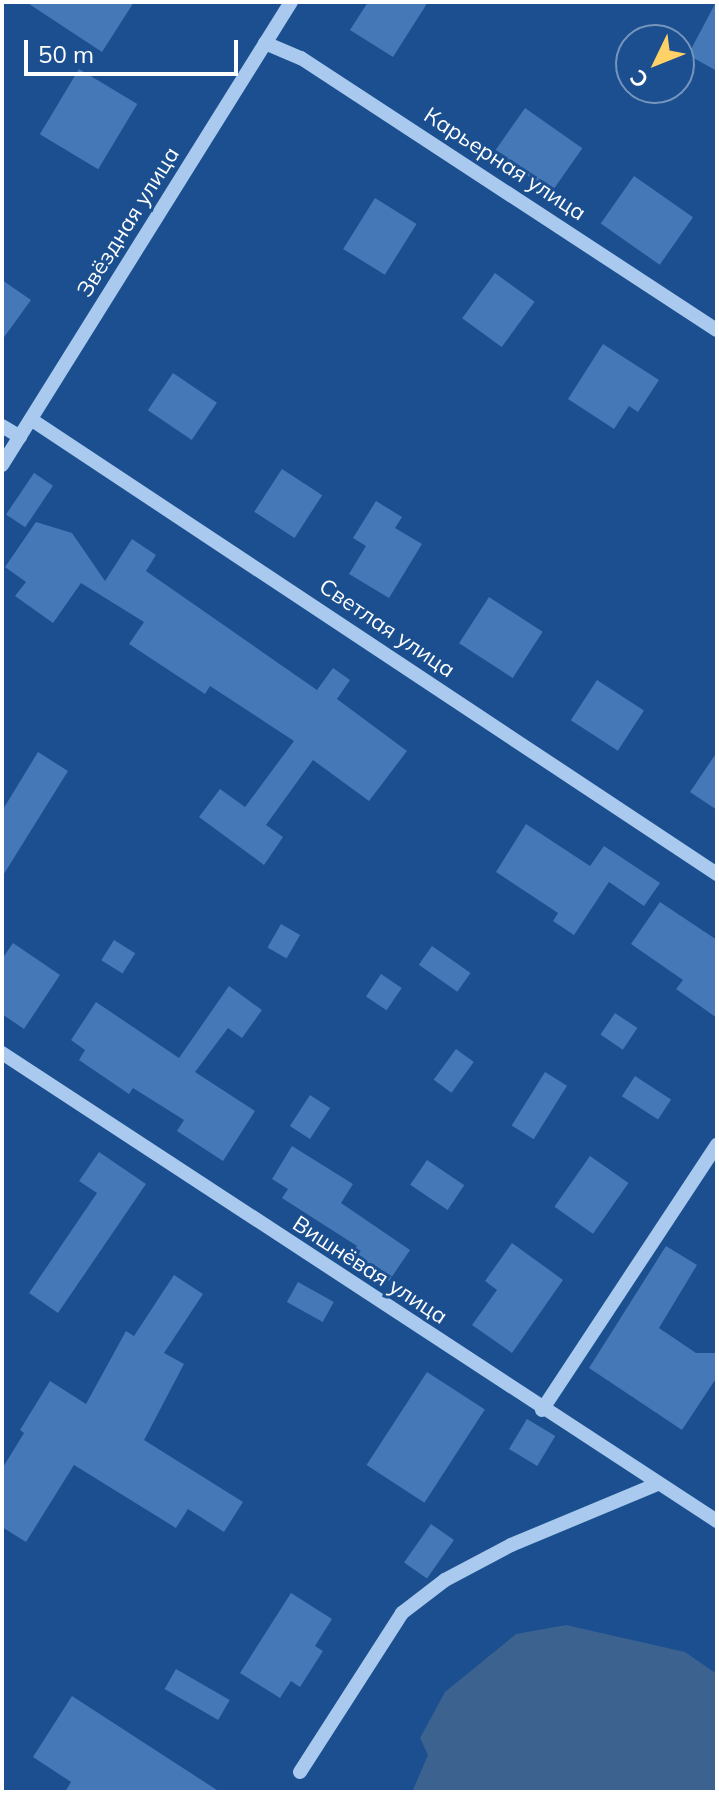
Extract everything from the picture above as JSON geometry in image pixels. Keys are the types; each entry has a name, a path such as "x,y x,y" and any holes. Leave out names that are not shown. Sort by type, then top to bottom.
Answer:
{"street":[{"name":"Звёздная улица","path":"2,465 291,2"},
{"name":"Карьерная улица","path":"265,43 328,75 717,330"},
{"name":"Светлая улица","path":"32,420 717,874"},
{"path":"2,426 20,437"},
{"name":"Вишнёвая улица","path":"2,1053 655,1485 717,1521"},
{"path":"542,1410 717,1145"},
{"path":"300,1772 402,1613 445,1580 511,1545 655,1485"}],"water":[{"path":"566,1625 685,1652 717,1674 717,1792 412,1792 428,1755 420,1738 445,1692 516,1634"}],"building":[{"path":"26,2 134,2 102,52"},
{"path":"368,2 428,2 393,57 350,30"},
{"path":"717,2 717,71 695,59 695,42"},
{"path":"79,69 137,104 98,169 40,134"},
{"path":"525,108 582,148 551,192 494,152"},
{"path":"634,176 693,217 660,265 601,224"},
{"path":"375,198 417,224 385,275 343,249"},
{"path":"495,273 535,302 502,347 462,318"},
{"path":"2,280 31,300 2,340"},
{"path":"603,344 659,380 638,412 629,406 614,429 568,399"},
{"path":"173,373 217,403 192,440 148,410"},
{"path":"282,469 322,495 294,538 254,512"},
{"path":"34,473 53,486 25,527 6,514"},
{"path":"376,501 402,517 395,528 422,544 389,598 349,574 366,546 353,538"},
{"path":"36,522 72,533 105,581 132,539 156,555 146,571 317,690 333,668 350,680 337,699 407,751 369,801 313,760 266,825 283,837 264,865 199,817 220,789 245,807 294,741 210,686 205,694 129,644 144,622 81,583 53,623 15,596 26,582 5,567"},
{"path":"489,597 543,632 513,678 459,643"},
{"path":"597,680 644,710 618,751 571,720"},
{"path":"38,752 68,771 2,877 2,811"},
{"path":"717,752 717,810 690,792"},
{"path":"526,824 590,866 604,846 660,883 644,906 609,882 574,935 553,921 558,913 496,872"},
{"path":"660,902 717,940 717,1018 676,989 683,980 631,944"},
{"path":"281,924 300,935 287,958 268,947"},
{"path":"114,940 135,953 122,974 101,960"},
{"path":"13,943 60,975 24,1029 2,1014 2,959"},
{"path":"432,946 471,973 457,992 419,965"},
{"path":"381,974 402,988 387,1010 366,996"},
{"path":"229,986 262,1010 242,1038 228,1028 195,1072 255,1111 223,1161 177,1131 184,1120 133,1088 129,1094 79,1060 85,1050 71,1040 96,1002 179,1058"},
{"path":"615,1013 637,1028 623,1050 600,1035"},
{"path":"456,1049 474,1062 451,1093 434,1080"},
{"path":"545,1072 567,1086 534,1139 512,1125"},
{"path":"635,1076 671,1099 658,1120 622,1096"},
{"path":"310,1095 330,1108 310,1139 290,1126"},
{"path":"292,1146 353,1184 341,1203 410,1250 389,1281 350,1256 357,1246 282,1198 288,1189 272,1179"},
{"path":"99,1152 146,1184 58,1313 29,1293 97,1193 79,1181"},
{"path":"590,1156 629,1183 593,1234 554,1207"},
{"path":"427,1160 464,1185 448,1210 410,1185"},
{"path":"512,1243 563,1280 512,1353 472,1325 497,1290 485,1281"},
{"path":"666,1246 697,1265 659,1328 696,1353 717,1353 717,1377 682,1430 589,1368"},
{"path":"174,1275 203,1294 164,1353 184,1364 144,1440 243,1502 224,1532 188,1509 176,1528 74,1465 26,1542 2,1527 2,1469 24,1433 20,1430 50,1381 86,1404 126,1331 134,1336"},
{"path":"298,1282 334,1302 323,1322 287,1302"},
{"path":"427,1372 485,1410 424,1503 367,1465"},
{"path":"527,1419 555,1436 537,1466 509,1449"},
{"path":"431,1524 454,1540 427,1579 404,1563"},
{"path":"291,1593 332,1619 315,1646 323,1651 300,1687 291,1681 280,1698 240,1673"},
{"path":"176,1669 230,1700 218,1720 164,1689"},
{"path":"72,1696 220,1792 65,1792 71,1782 33,1757"}]}
